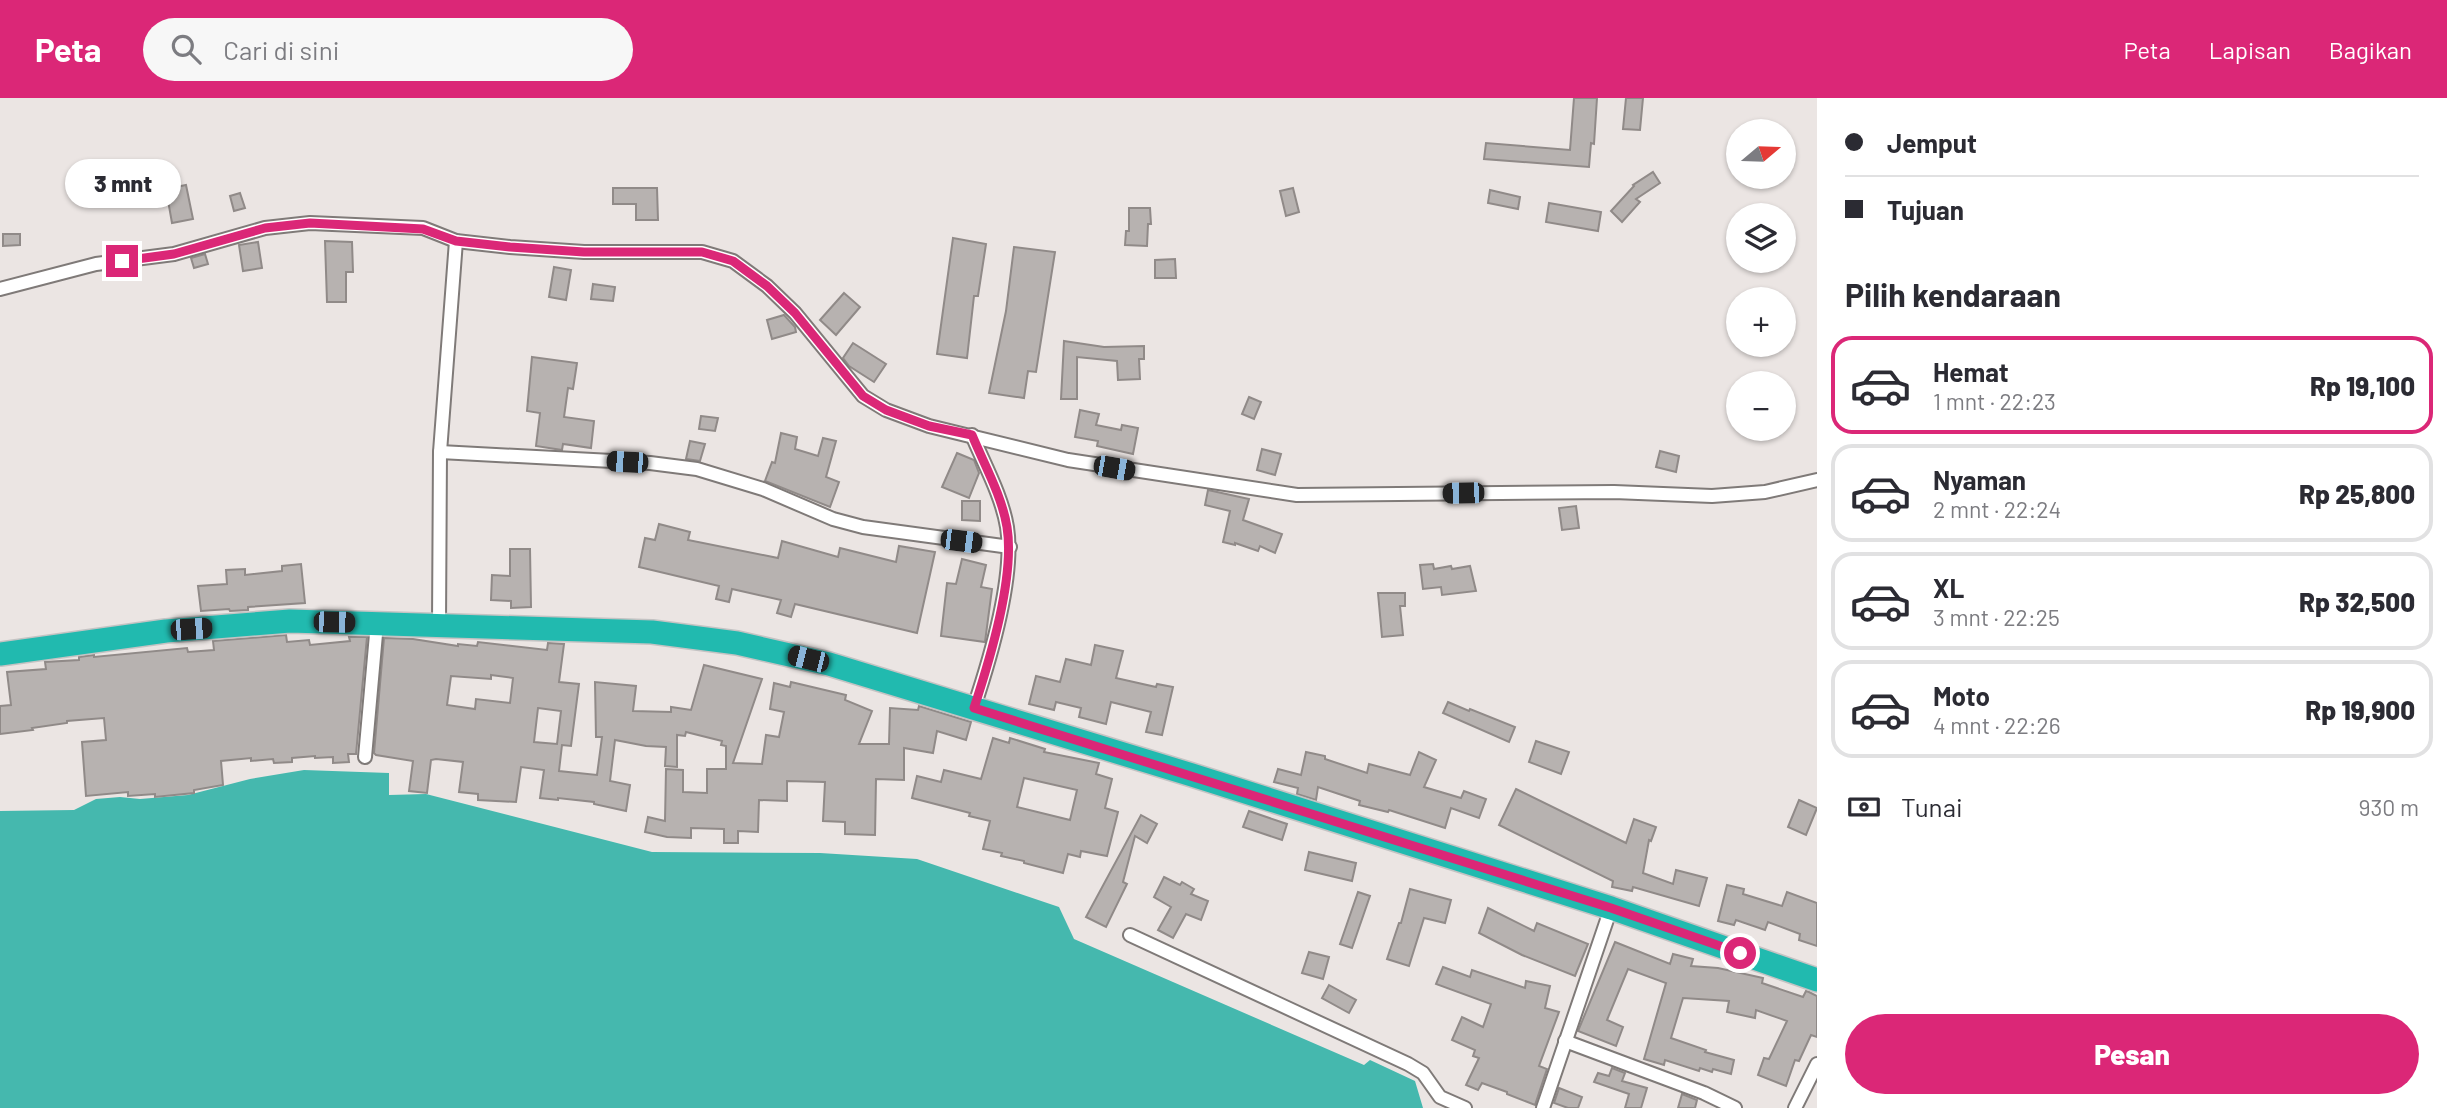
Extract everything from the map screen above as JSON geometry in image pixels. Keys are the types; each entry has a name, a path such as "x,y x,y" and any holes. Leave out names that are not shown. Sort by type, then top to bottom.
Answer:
{"highway":[{"path":"0,654 180,630 290,621 652,632 737,643 829,664 974,708 1611,908 1817,980"}],"street":[{"path":"0,289 96,264 174,254 265,228 310,223 423,229 456,241 584,252 702,252 733,261 767,286 795,313 863,396 886,410 929,426 1068,460 1297,495 1614,492 1712,496 1765,492 1817,480"},
{"path":"439,625 440,452 456,241"},
{"path":"972,435 1006,523 1010,547 991,656 974,708"},
{"path":"440,452 650,463 697,469 763,489 833,519 863,527 1010,547"},
{"path":"365,757 377,623"},
{"path":"1543,1108 1611,908"},
{"path":"1130,935 1408,1064 1423,1073 1440,1097 1465,1108"},
{"path":"1565,1041 1704,1093 1735,1108"},
{"path":"1795,1108 1817,1064"}],"water":[{"path":"304,770 389,773 389,795 426,794 652,852 820,853 917,859 1059,907 1074,939 1364,1065 1370,1060 1415,1081 1423,1108 0,1108 0,811 74,810 96,799 188,795 250,779"}],"building":[{"path":"1574,98 1597,98 1594,144 1591,143 1589,167 1484,159 1486,143 1570,150"},
{"path":"1626,98 1643,98 1640,130 1623,129"},
{"path":"1653,172 1660,183 1636,199 1640,202 1622,222 1611,211 1633,185"},
{"path":"186,185 193,219 172,223 166,189"},
{"path":"613,188 657,188 658,220 636,220 636,204 613,204"},
{"path":"1293,188 1299,212 1286,216 1280,191"},
{"path":"1490,190 1520,197 1518,209 1488,203"},
{"path":"240,193 245,208 234,211 230,196"},
{"path":"1549,203 1601,212 1598,231 1546,222"},
{"path":"1129,208 1150,208 1151,224 1148,224 1147,246 1125,245 1126,231 1129,231"},
{"path":"3,234 20,234 20,245 3,246"},
{"path":"953,238 986,244 978,296 974,296 967,358 937,354"},
{"path":"325,241 352,242 353,272 346,272 346,302 327,302"},
{"path":"258,242 262,268 243,271 239,245"},
{"path":"1014,247 1055,252 1036,372 1028,371 1024,398 989,393 1006,311"},
{"path":"205,254 208,264 194,268 191,258"},
{"path":"1175,259 1176,278 1155,278 1155,260"},
{"path":"554,267 571,270 566,300 549,297"},
{"path":"593,284 615,287 613,301 591,299"},
{"path":"844,293 860,307 836,335 820,320"},
{"path":"784,315 796,332 772,339 767,320"},
{"path":"1064,341 1104,347 1144,346 1144,359 1139,359 1140,379 1118,380 1117,361 1077,357 1077,399 1061,399"},
{"path":"853,343 886,364 874,382 849,366 843,358"},
{"path":"532,357 577,363 573,389 568,388 564,417 594,421 591,448 563,444 562,450 536,446 540,413 527,411"},
{"path":"1249,397 1261,402 1254,419 1242,414"},
{"path":"1080,410 1099,414 1096,425 1121,430 1122,425 1138,428 1133,454 1097,446 1098,441 1075,437"},
{"path":"701,416 718,418 715,431 699,429"},
{"path":"781,433 797,437 795,449 818,456 823,438 836,441 826,477 839,482 830,507 765,481 772,462 775,463"},
{"path":"690,441 705,444 700,461 686,459"},
{"path":"1262,449 1281,454 1275,475 1257,470"},
{"path":"1660,451 1679,456 1676,472 1656,467"},
{"path":"957,453 974,460 979,473 969,498 942,487"},
{"path":"1208,490 1249,499 1243,520 1282,534 1275,553 1260,546 1258,551 1223,542 1230,511 1205,505"},
{"path":"962,501 980,501 980,521 962,520"},
{"path":"1576,506 1579,528 1562,530 1559,508"},
{"path":"659,524 690,532 688,540 778,558 782,541 838,557 840,548 896,562 899,546 935,552 917,633 795,604 791,617 777,613 781,600 732,589 729,602 716,599 719,586 639,567 645,538 655,540"},
{"path":"510,549 530,549 531,607 511,608 511,601 491,600 492,575 510,576"},
{"path":"962,559 986,565 981,587 992,589 985,642 941,636 947,583 956,584"},
{"path":"301,564 305,603 248,607 248,610 201,611 198,586 227,584 226,570 245,569 245,575 282,571 282,566"},
{"path":"1433,564 1434,569 1470,566 1476,591 1442,595 1441,587 1423,589 1420,565"},
{"path":"1378,593 1405,593 1405,606 1400,606 1403,635 1382,637"},
{"path":"286,635 287,642 309,640 310,645 350,641 349,637 367,637 356,754 348,754 349,762 333,763 333,757 315,756 274,763 273,759 251,761 251,758 221,761 223,785 194,790 194,793 155,797 155,794 128,796 128,792 86,796 82,742 106,740 104,718 67,721 32,728 33,730 0,734 0,706 11,705 7,672 46,669 45,662 79,660 79,657 94,655 187,648 188,652 214,650 213,641"},
{"path":"384,638 413,639 458,646 477,646 478,642 547,650 548,643 564,644 559,682 579,684 571,746 562,745 559,771 597,775 602,737 596,737 595,682 636,686 633,711 671,712 671,707 691,710 704,665 762,679 733,763 762,764 766,735 779,737 784,712 770,709 774,683 790,687 791,682 846,695 845,700 872,711 859,744 889,744 890,708 918,710 919,706 971,722 966,740 937,731 933,753 904,748 904,780 876,779 875,835 845,834 845,822 823,821 825,782 787,781 787,801 759,800 758,832 738,831 738,843 724,843 724,829 691,828 691,838 667,837 645,832 648,817 665,821 666,769 683,770 683,792 707,793 707,769 726,769 726,746 721,745 722,741 686,732 685,736 677,735 677,767 665,766 666,747 615,740 610,781 630,785 626,811 594,802 540,798 544,770 521,767 516,802 478,800 478,794 459,792 463,762 436,759 431,760 427,793 409,791 413,761 374,753","holes":["491,675 513,678 510,703 476,699 475,709 447,705 451,676 491,679","538,708 561,711 557,744 534,742"]},
{"path":"1095,645 1123,651 1116,678 1156,687 1157,684 1173,687 1162,735 1146,732 1151,712 1111,702 1106,724 1079,717 1081,708 1056,702 1054,710 1029,704 1036,676 1060,682 1066,659 1091,665"},
{"path":"1448,702 1515,727 1509,742 1443,713"},
{"path":"993,738 1009,743 1010,738 1045,749 1044,752 1099,763 1096,774 1112,779 1105,808 1118,812 1107,856 1081,851 1080,857 1068,854 1063,873 1024,863 1001,856 1002,853 983,849 990,821 912,798 917,776 941,782 944,770 981,779","holes":["1024,778 1077,790 1070,820 1017,807"]},
{"path":"1536,741 1569,752 1561,774 1529,762"},
{"path":"1306,752 1325,756 1325,759 1367,773 1369,764 1410,775 1419,752 1436,760 1424,787 1461,798 1464,791 1486,799 1479,818 1451,808 1445,828 1389,810 1388,812 1359,805 1360,801 1318,787 1316,800 1297,794 1298,788 1274,782 1278,769 1301,775"},
{"path":"1516,789 1626,843 1634,819 1656,827 1651,841 1649,840 1643,873 1673,884 1676,870 1707,878 1699,906 1633,887 1632,891 1612,887 1613,881 1499,825"},
{"path":"1799,800 1817,808 1806,835 1788,827"},
{"path":"1249,811 1287,824 1282,840 1243,827"},
{"path":"1141,815 1157,824 1147,843 1135,836 1123,882 1127,884 1106,927 1086,917"},
{"path":"1309,852 1356,863 1352,881 1305,870"},
{"path":"1164,877 1180,885 1182,882 1194,889 1191,894 1208,901 1201,920 1186,914 1173,938 1158,930 1171,907 1154,897"},
{"path":"1727,885 1744,889 1743,894 1782,906 1787,892 1817,903 1817,946 1799,940 1800,934 1768,922 1765,930 1736,920 1734,925 1718,921"},
{"path":"1410,889 1451,900 1445,923 1424,918 1409,966 1387,959"},
{"path":"1358,892 1370,896 1352,948 1340,944"},
{"path":"1488,908 1534,931 1537,923 1588,944 1575,976 1522,955 1479,933"},
{"path":"1615,942 1670,964 1673,954 1693,959 1691,966 1718,968 1763,978 1762,983 1803,997 1806,991 1817,996 1817,1037 1811,1035 1799,1061 1795,1060 1786,1086 1758,1075 1764,1058 1769,1059 1787,1021 1756,1010 1755,1018 1727,1012 1729,1001 1683,998 1671,1038 1734,1060 1731,1074 1713,1069 1712,1072 1700,1068 1699,1071 1665,1060 1664,1065 1644,1059 1666,983 1628,969 1607,1020 1623,1027 1616,1046 1578,1031"},
{"path":"1309,952 1329,957 1323,979 1302,973"},
{"path":"1443,967 1470,977 1472,970 1525,988 1526,981 1550,986 1545,1008 1559,1012 1539,1066 1547,1069 1535,1105 1482,1083 1478,1090 1466,1085 1479,1058 1473,1056 1475,1050 1452,1040 1462,1017 1483,1027 1491,1004 1436,984"},
{"path":"1329,985 1356,1000 1349,1013 1322,998"},
{"path":"1612,1068 1625,1073 1622,1081 1647,1088 1641,1108 1625,1108 1629,1094 1594,1082 1598,1073 1609,1076"},
{"path":"1559,1088 1582,1097 1578,1108 1554,1103"},
{"path":"1682,1094 1697,1100 1695,1108 1678,1108"}],"route":[{"path":"122,261 174,254 265,228 310,223 423,229 456,241 510,247 584,252 702,252 733,261 767,286 795,313 863,396 886,410 929,426 972,435 998,499 1010,547 991,656 974,708 1611,908 1740,953"}]}
